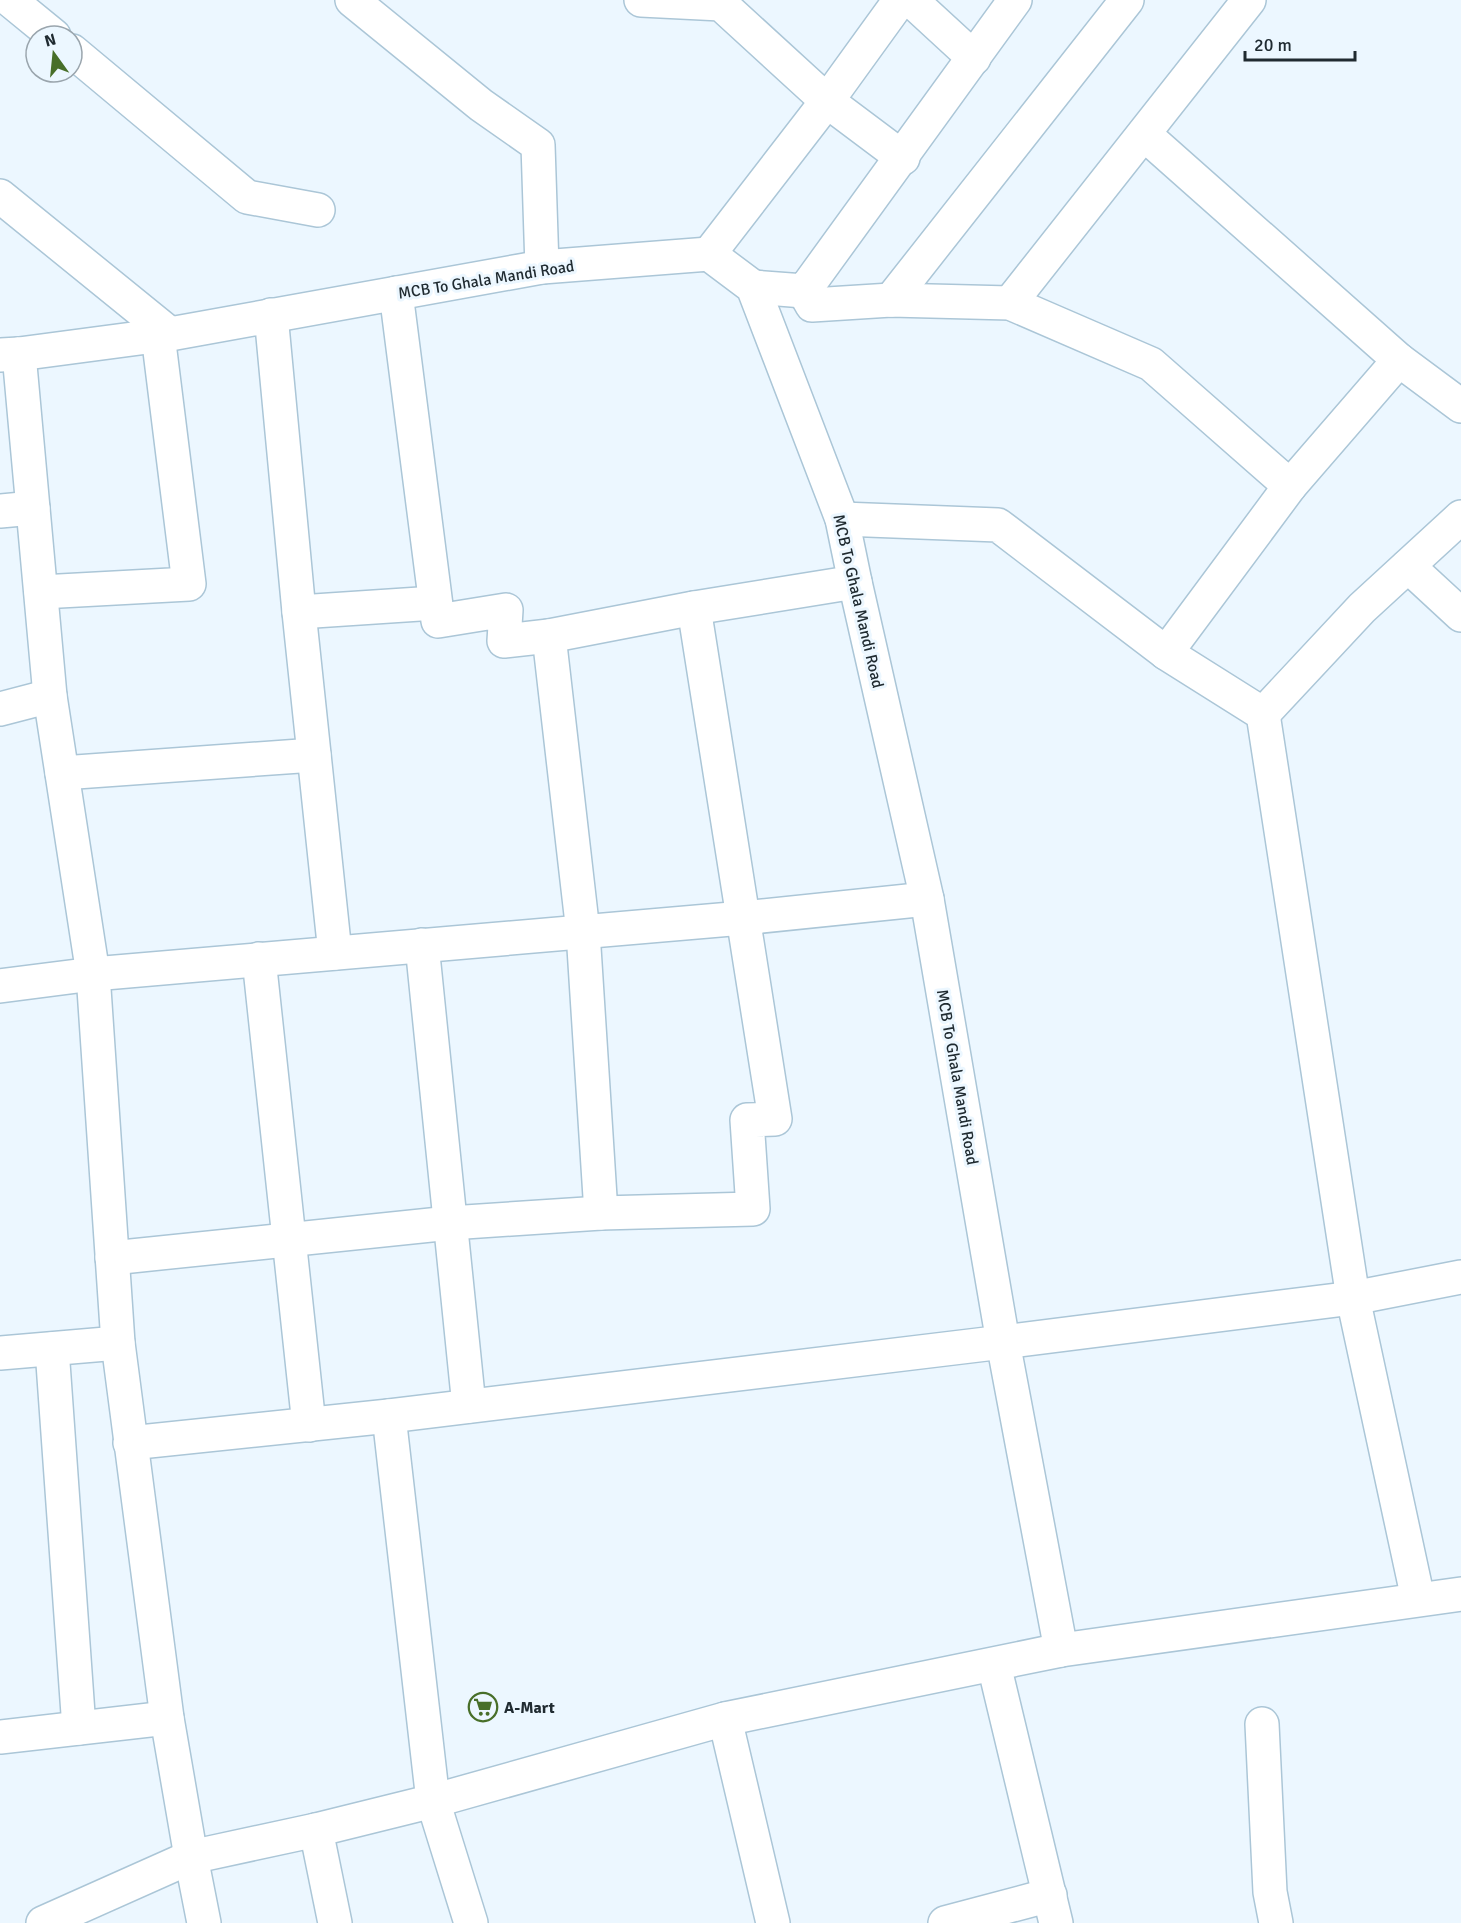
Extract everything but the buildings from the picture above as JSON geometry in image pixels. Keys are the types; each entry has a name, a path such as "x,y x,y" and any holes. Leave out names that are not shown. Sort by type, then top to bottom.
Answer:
{"street":[{"path":"10,0 39,24"},
{"path":"352,0 481,105 538,145 542,267"},
{"path":"641,0 721,4 827,101 903,158"},
{"path":"804,291 753,288 710,254 827,101 900,0"},
{"path":"911,0 974,58"},
{"path":"804,291 903,158 1015,0"},
{"path":"891,300 1127,0"},
{"path":"1010,303 1249,0"},
{"path":"84,61 247,197 318,210"},
{"path":"1144,134 1399,360 1461,406"},
{"path":"0,196 164,334 189,584 41,592"},
{"name":"MCB To Ghala Mandi Road","path":"10,355 164,334 542,267 710,254"},
{"name":"MCB To Ghala Mandi Road","path":"753,288 843,519 855,582 927,899 1003,1342 1061,1650"},
{"path":"804,291 812,304 891,300 1010,303 1151,364 1290,486"},
{"path":"396,293 438,621 506,609 504,641 549,636 694,608 855,582"},
{"path":"272,315 299,612 335,953"},
{"path":"10,355 33,508 50,696 93,974 118,1343 130,1443 167,1718 204,1923"},
{"path":"1166,653 1290,486 1399,360"},
{"path":"0,511 33,508"},
{"path":"1263,714 1362,608 1461,516"},
{"path":"843,519 998,525 1166,653 1263,714 1353,1298 1418,1599"},
{"path":"1408,566 1461,615"},
{"path":"299,612 435,603"},
{"path":"112,1257 450,1223 601,1213 753,1209 747,1120 775,1119 694,608"},
{"path":"549,636 583,932 601,1213"},
{"path":"0,709 50,696"},
{"path":"62,772 314,755"},
{"path":"0,986 93,974 743,918 927,899"},
{"path":"422,945 469,1406"},
{"path":"259,959 309,1425"},
{"path":"130,1443 389,1416 1003,1342 1353,1298 1461,1277"},
{"path":"0,1353 118,1343"},
{"path":"52,1348 79,1728"},
{"path":"389,1416 433,1802 471,1923"},
{"path":"43,1923 191,1857 433,1802 725,1719 1061,1650 1461,1594"},
{"path":"945,1923 1053,1909 994,1665"},
{"path":"0,1737 167,1718"},
{"path":"725,1719 773,1923"},
{"path":"1262,1724 1270,1892 1276,1923"},
{"path":"316,1830 335,1923"}],"place":[{"name":"A-Mart","path":"483,1707"}]}
